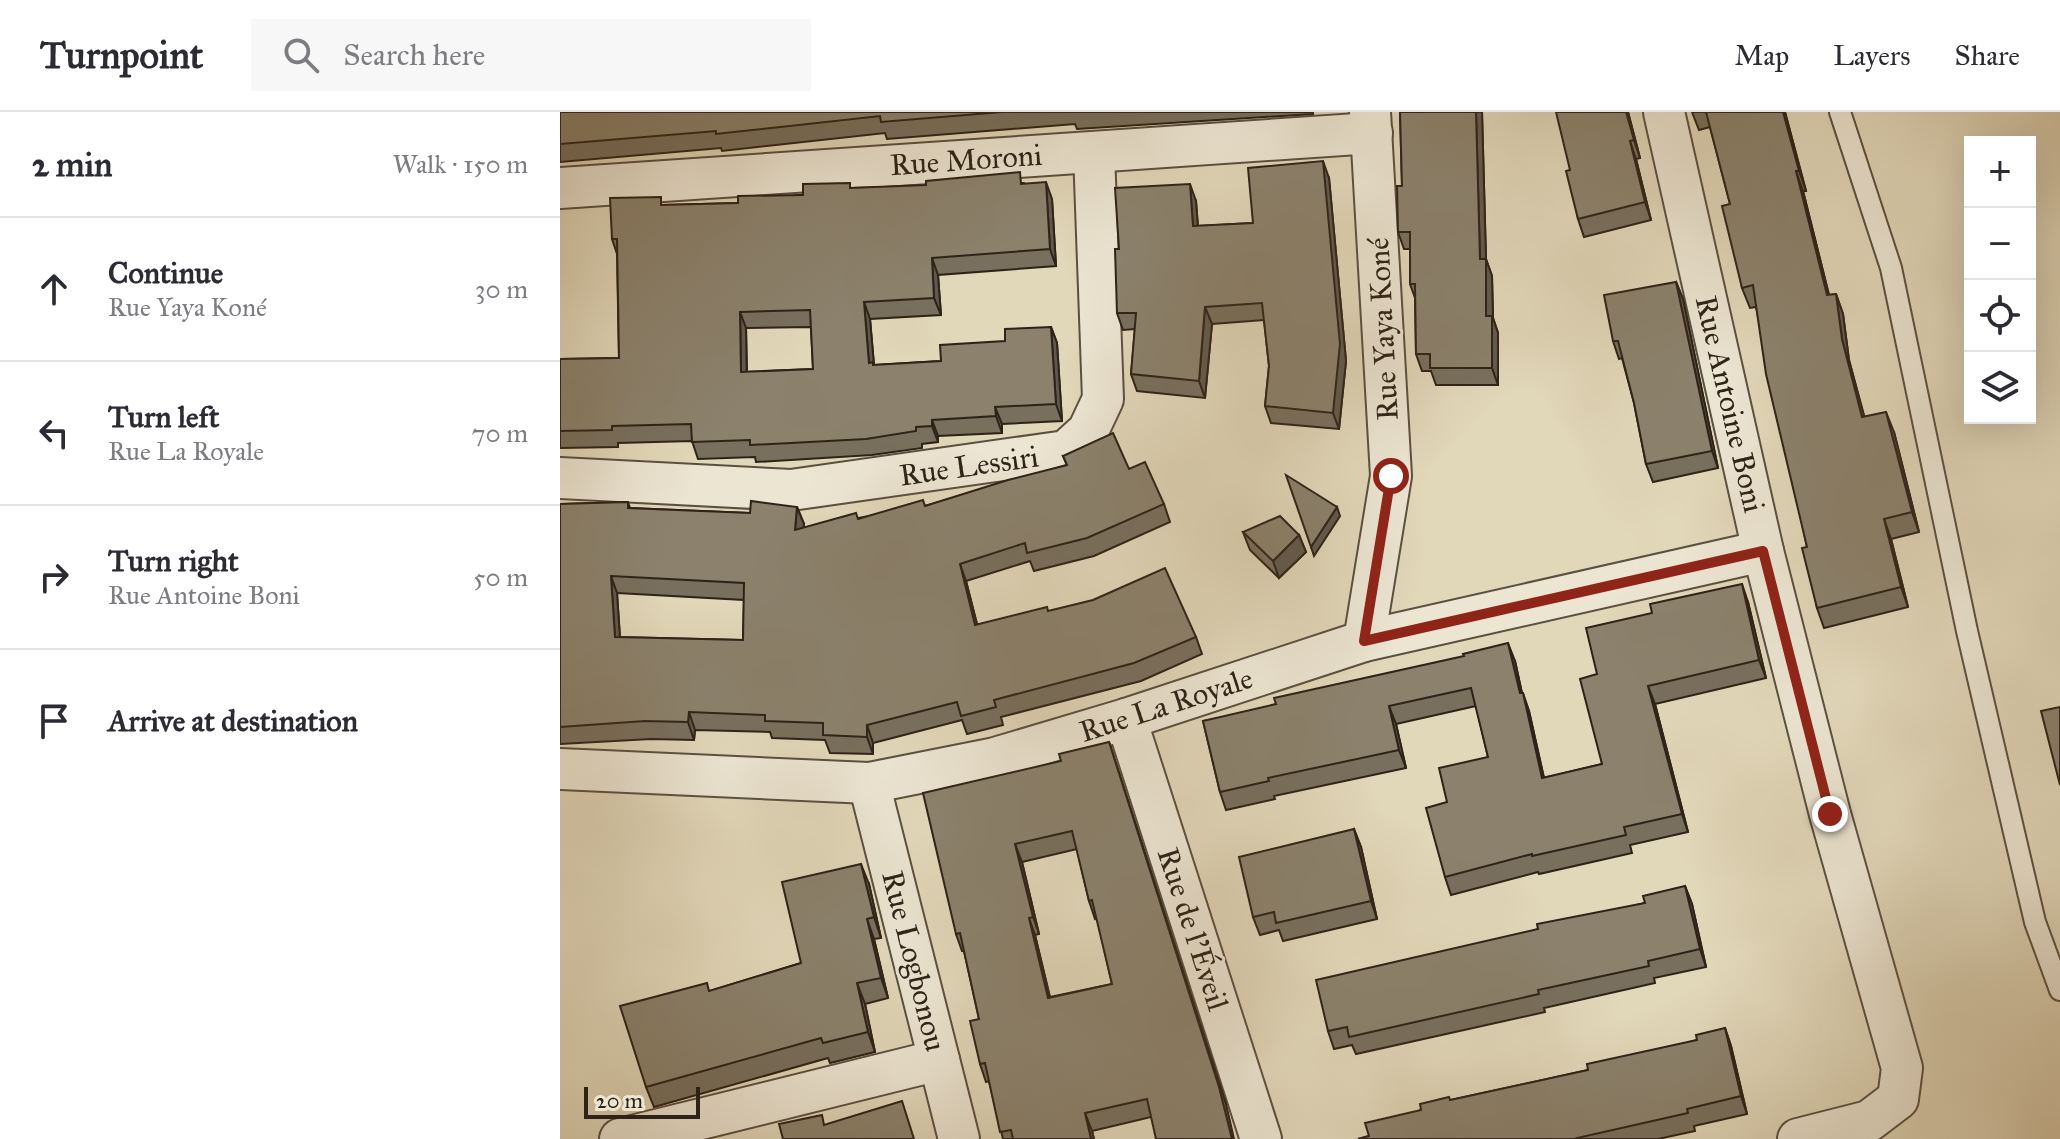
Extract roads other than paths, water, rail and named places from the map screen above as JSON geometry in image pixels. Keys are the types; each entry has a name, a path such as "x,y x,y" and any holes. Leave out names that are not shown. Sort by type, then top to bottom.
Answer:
{"street":[{"name":"Rue Antoine Boni","path":"1664,112 1763,551 1830,814 1902,1068 1898,1099 1869,1121 1798,1139"},
{"name":"Rue Moroni","path":"560,188 1094,152 1371,122"},
{"name":"Rue Yaya Koné","path":"1364,641 1391,476 1371,122"},
{"name":"Rue Lessiri","path":"560,478 791,490 1066,451 1088,431 1103,399 1094,152"},
{"name":"Rue La Royale","path":"560,769 869,783 995,758 1126,719 1364,641 1763,551"},
{"name":"Rue de l'Éveil","path":"1126,719 1261,1139"},
{"name":"Rue Logbonou","path":"869,783 959,1139"},
{"path":"620,1139 939,1060"}],"lane":[{"path":"1840,112 1891,268 1967,631 2035,922 2060,990"}]}
